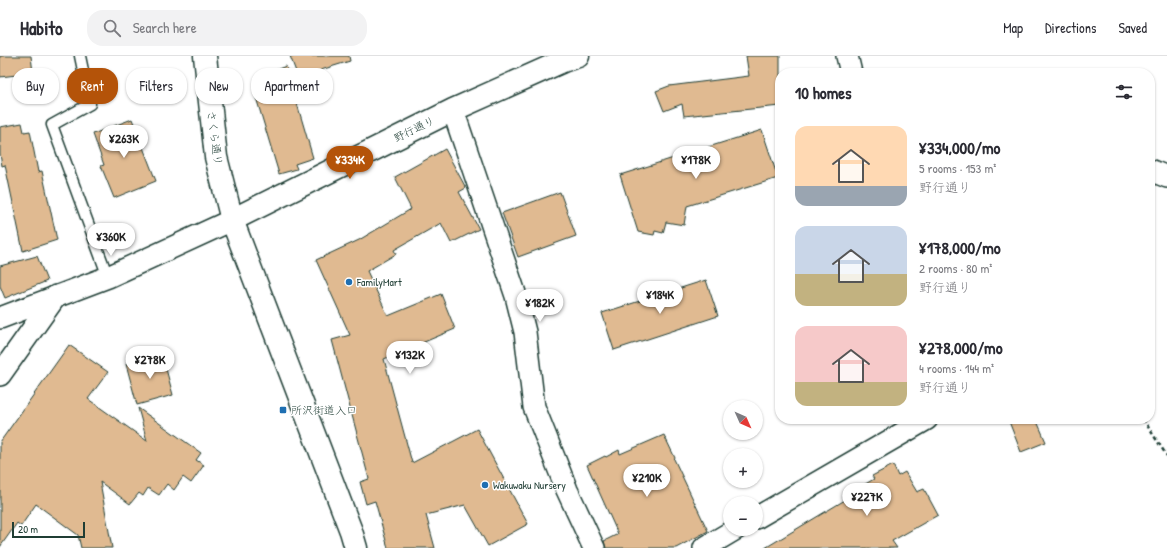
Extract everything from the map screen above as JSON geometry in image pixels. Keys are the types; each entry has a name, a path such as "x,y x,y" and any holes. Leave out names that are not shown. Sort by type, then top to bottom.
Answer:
{"street":[{"name":"さくら通り","path":"205,56 216,157 232,220 349,523 356,548"},
{"name":"野行通り","path":"232,220 453,110 563,61 578,56"},
{"path":"847,56 850,68"},
{"path":"453,110 516,296 525,332 534,406 567,490 594,548"},
{"path":"1155,172 1167,177"},
{"path":"0,318 108,277 232,220"},
{"path":"0,375 56,296"},
{"path":"763,514 918,424"},
{"path":"704,548 724,536"}],"lane":[{"path":"80,56 90,104 52,125 108,277"}],"path":[{"path":"1146,424 1167,456"}],"building":[{"path":"0,56 31,56 32,68 12,68 12,76 0,77"},
{"path":"290,56 349,56 350,61 327,68 295,68"},
{"path":"746,56 780,56 780,68 775,68 775,107 684,116 682,104 664,111 656,91 669,86 749,76"},
{"path":"258,104 297,104 313,158 295,164 297,169 279,174"},
{"path":"132,119 156,181 114,198 101,166 104,165 93,134"},
{"path":"22,123 24,132 30,131 38,172 42,171 57,240 23,251 5,165 2,166 0,154 0,127"},
{"path":"762,130 775,169 775,179 687,206 684,225 666,222 663,233 655,231 654,235 638,232 620,175"},
{"path":"445,149 466,188 459,192 479,229 451,243 441,223 394,250 396,254 367,271 388,316 441,294 455,329 384,359 412,463 477,429 528,524 488,546 465,505 426,515 435,548 388,548 375,501 366,504 360,482 369,479 332,340 350,335 316,260 359,240 411,209 395,177"},
{"path":"560,192 576,236 518,257 502,213"},
{"path":"37,256 47,281 5,298 0,286 0,266"},
{"path":"706,280 718,316 614,350 602,313"},
{"path":"69,345 108,372 88,399 147,441 138,408 201,453 196,460 204,465 191,483 183,477 174,490 167,484 159,495 148,488 143,496 139,493 130,504 100,482 112,548 81,548 78,535 36,504 21,526 17,523 0,547 0,442"},
{"path":"162,354 173,395 137,405 126,364"},
{"path":"1010,424 1038,424 1046,442 1021,452"},
{"path":"664,435 708,531 676,548 606,548 604,541 618,534 587,465 619,450 620,454"},
{"path":"893,465 898,476 905,472 917,492 924,489 938,515 892,541 897,548 765,548 845,500 843,497 874,479 872,476"}],"place":[{"name":"FamilyMart","path":"349,282"},
{"name":"所沢街道入口","path":"283,410"},
{"name":"Wakuwaku Nursery","path":"485,485"}]}
